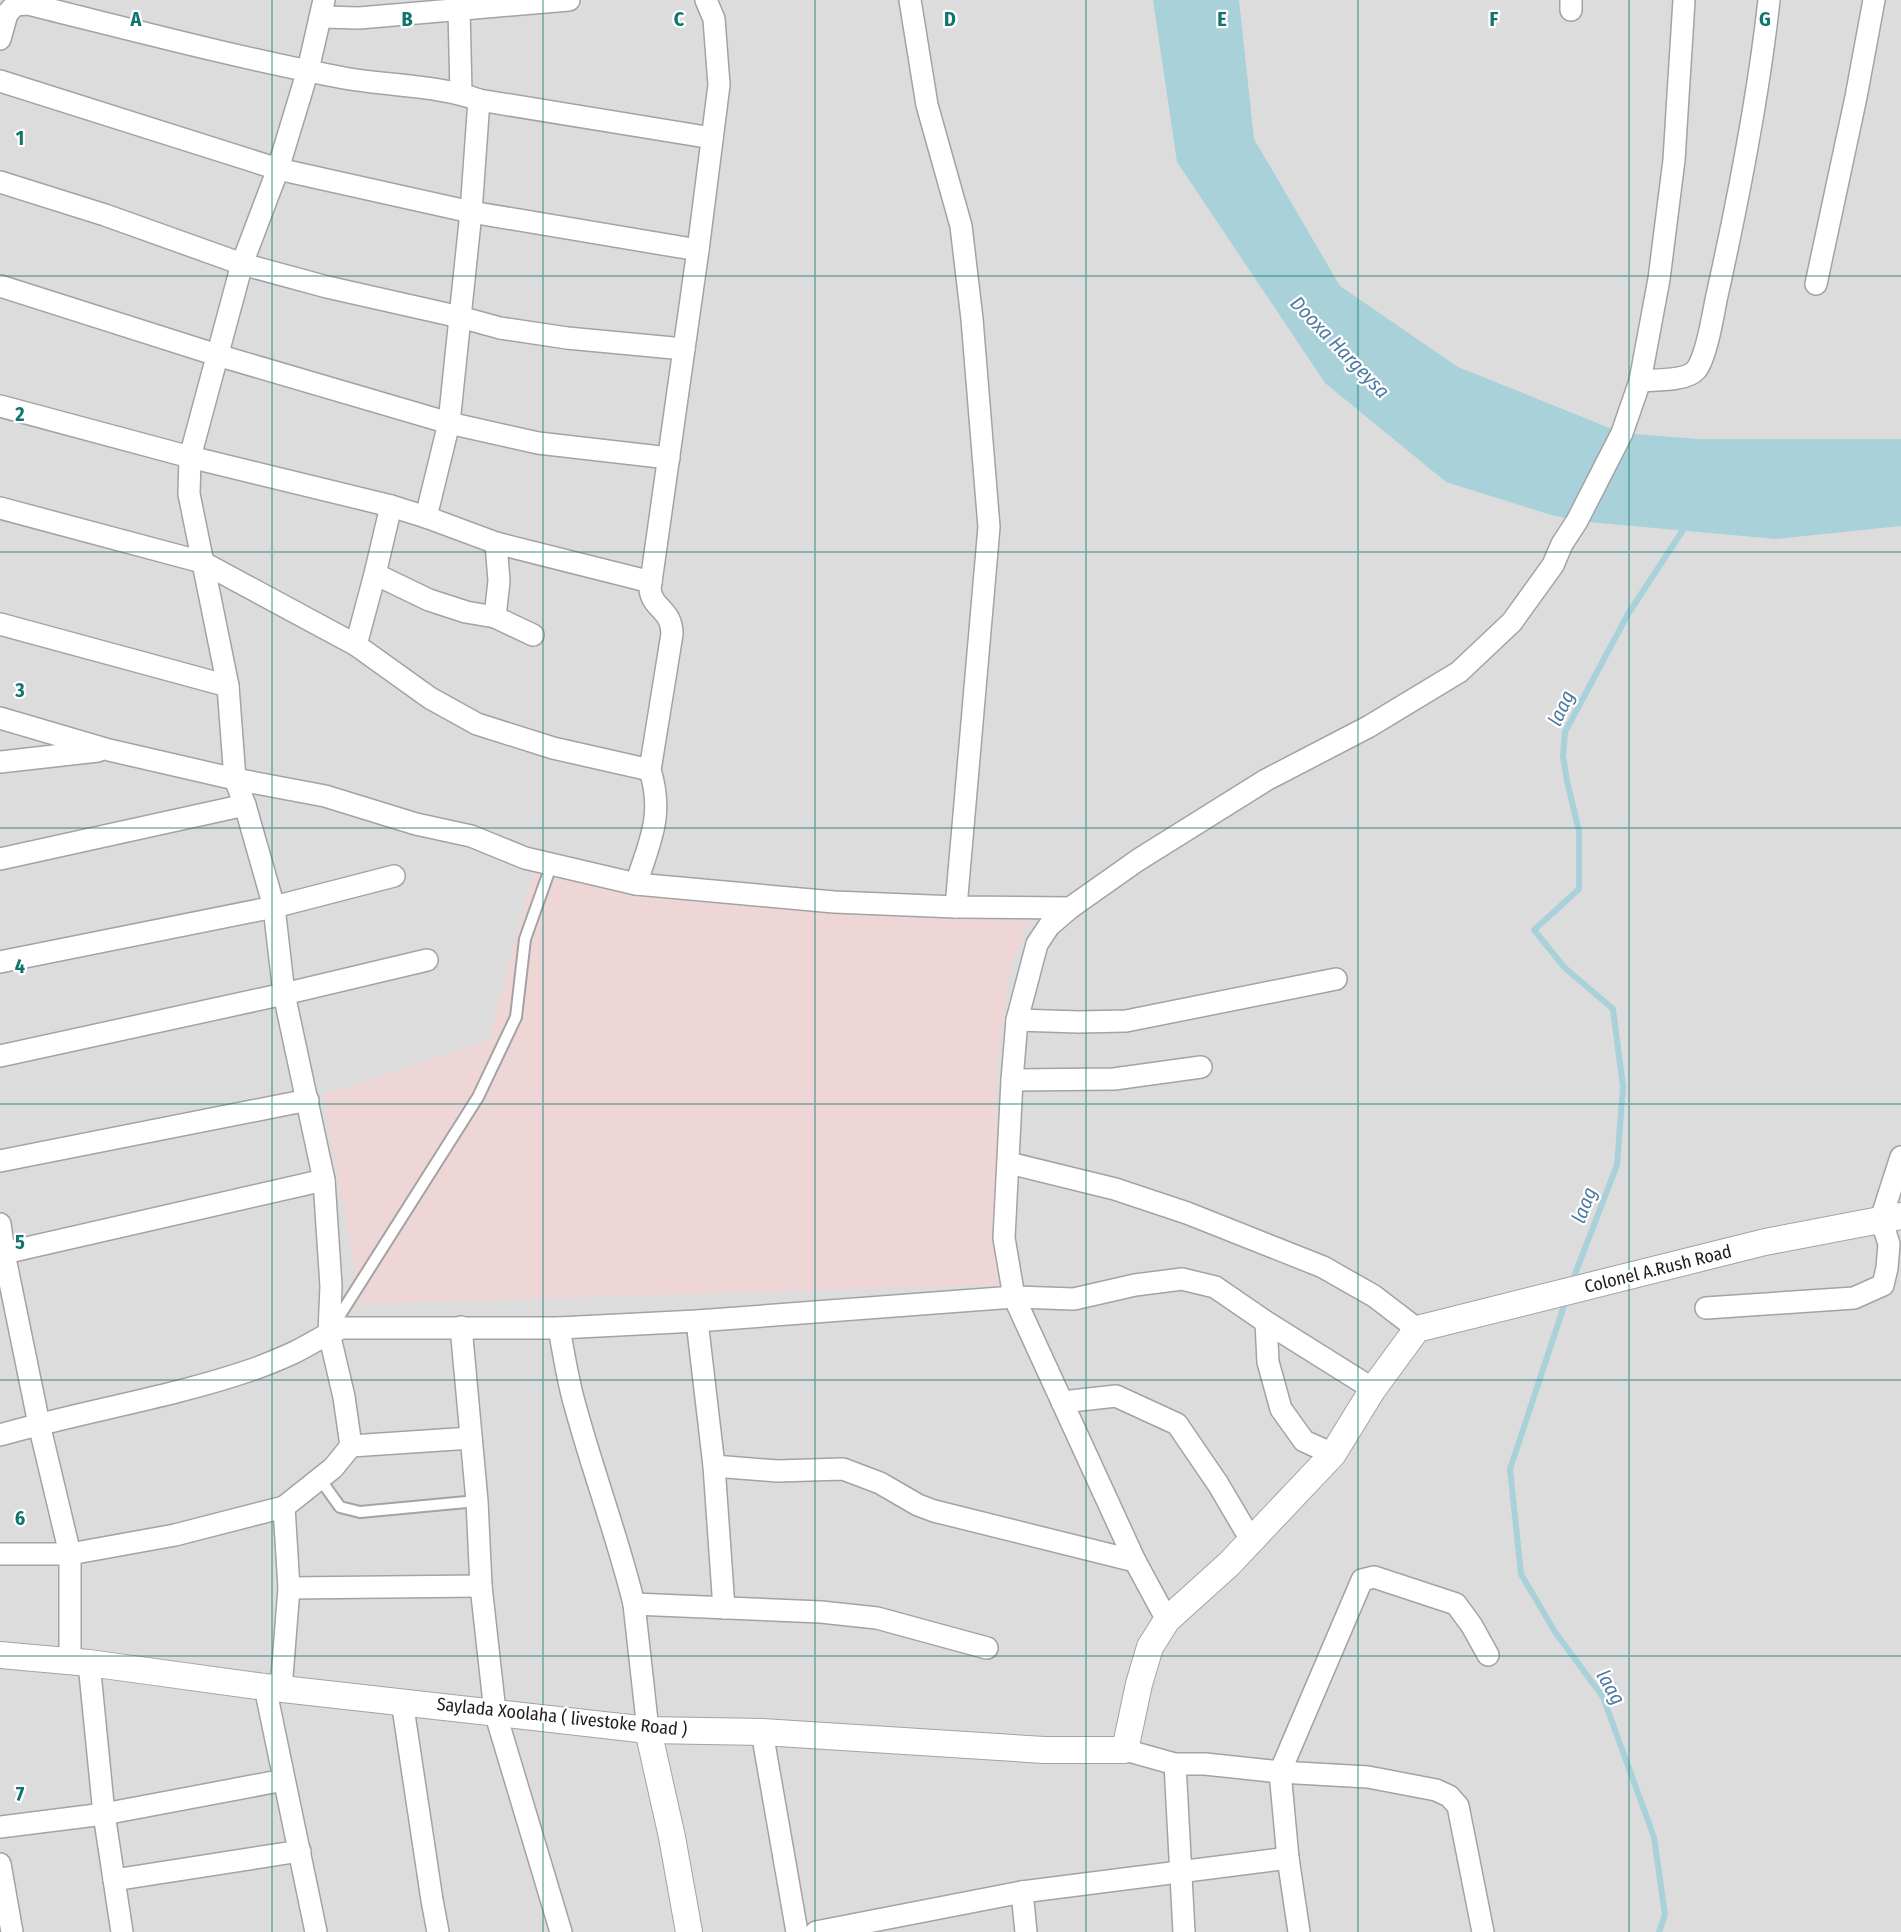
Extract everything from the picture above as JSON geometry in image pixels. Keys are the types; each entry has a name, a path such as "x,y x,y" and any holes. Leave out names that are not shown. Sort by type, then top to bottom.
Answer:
{"street":[{"path":"351,1446 344,1397 329,1333 331,1286 324,1180 284,994 274,907 235,778 228,686 189,494 190,457 242,264 278,169 308,70 323,8 359,18 459,9 490,3 569,0"},
{"path":"636,884 653,833 657,807 656,790 650,770 672,634 669,617 651,595 651,582 719,85 714,19 706,0"},
{"path":"910,0 927,105 963,235 972,318 988,527 956,907"},
{"path":"1167,1620 1135,1561 1014,1297 1004,1238 1012,1080 1017,1020 1036,944 1049,926 1070,908 1138,860 1266,780 1368,727 1459,672 1512,622 1553,565 1622,433 1640,381 1659,279 1674,160 1684,0"},
{"path":"1640,381 1687,376 1697,369 1707,344 1729,242 1764,46 1769,0"},
{"path":"1816,284 1874,0"},
{"path":"0,39 7,14 15,5 28,4 282,66 712,138"},
{"path":"426,517 449,423 471,212 470,97 459,9"},
{"path":"0,81 278,169 471,212 698,250"},
{"path":"0,182 105,215 242,264 327,287 500,328 567,338 684,349"},
{"path":"0,286 217,355 449,423 538,443 669,458"},
{"path":"0,406 190,457 391,506 496,543 651,582"},
{"path":"356,645 391,506"},
{"path":"0,508 202,562 356,645 430,698 477,724 553,748 650,770"},
{"path":"495,616 499,581 496,543"},
{"path":"375,574 429,600 466,612 495,616 532,635"},
{"path":"0,624 228,686"},
{"path":"0,718 109,750 325,796 416,824 471,836 551,866 636,884 834,902 956,907 1070,908"},
{"path":"0,762 109,750"},
{"path":"0,859 245,805"},
{"path":"0,962 274,907 394,876"},
{"path":"0,1056 284,994 427,960"},
{"path":"1017,1020 1126,1021 1336,979"},
{"path":"1012,1080 1114,1079 1201,1067"},
{"path":"0,1161 308,1100"},
{"path":"1706,1308 1854,1298 1883,1285 1901,1157"},
{"path":"1009,1163 1114,1189 1176,1209 1323,1267 1374,1296 1417,1329 1373,1389 1333,1454 1229,1564 1167,1620 1150,1647 1138,1684 1125,1750 1175,1764 1205,1764 1280,1772 1368,1777 1436,1790 1449,1796 1458,1806 1483,1932"},
{"path":"2,1253 324,1180"},
{"name":"Colonel A.Rush Road","path":"1417,1329 1765,1242 1891,1218"},
{"path":"0,1224 2,1253 70,1554 80,1662 122,1932"},
{"path":"0,1435 180,1392 252,1370 294,1353 329,1333 342,1329 559,1328 697,1321 1014,1297 1074,1299 1135,1285 1182,1279 1215,1287 1373,1389"},
{"path":"697,1321 714,1466 724,1608"},
{"path":"1266,1322 1268,1362 1281,1409 1304,1441 1333,1454"},
{"path":"461,1327 477,1501 481,1586 495,1712 561,1932"},
{"path":"559,1328 575,1406 622,1553 634,1604 648,1730 672,1837 689,1932"},
{"path":"1062,1402 1116,1396 1177,1424 1218,1484 1251,1540"},
{"path":"0,1554 70,1554 175,1535 284,1507 333,1468 351,1446 471,1438"},
{"path":"714,1466 777,1471 843,1469 880,1483 918,1505 934,1511 1135,1561"},
{"path":"284,1507 289,1588 273,1688 284,1779 316,1932"},
{"path":"1299,1932 1288,1858 1280,1772 1362,1580 1374,1577 1456,1604 1472,1626 1488,1656"},
{"path":"289,1588 481,1586"},
{"path":"634,1604 821,1612 877,1618 987,1648"},
{"name":"Saylada Xoolaha ( livestoke Road )","path":"0,1655 80,1662 273,1688 648,1730 762,1732 1044,1750 1125,1750"},
{"path":"402,1701 438,1932"},
{"path":"762,1732 797,1932"},
{"path":"1175,1764 1184,1932"},
{"path":"0,1827 104,1814 284,1779"},
{"path":"114,1880 300,1851"},
{"path":"816,1932 917,1922 1022,1892 1288,1858"},
{"path":"0,1864 12,1932"},
{"path":"1022,1892 1026,1932"}],"lane":[{"path":"329,1333 478,1096 516,1017 525,939 551,866"},
{"path":"320,1479 340,1507 360,1512 477,1501"}],"shaded area":[{"path":"0,0 1901,0 1901,1932 0,1932"},
{"path":"533,873 1032,916 1011,967 997,1061 998,1285 361,1304 323,1095 489,1040"}],"water":[{"name":"Dooxa Hargeysa","path":"1153,0 1239,0 1254,139 1340,286 1458,367 1622,433 1697,439 1901,439 1901,526 1776,539 1577,521 1446,482 1325,383 1177,162"}],"waterway":[{"name":"laag","path":"1572,1282 1617,1165 1623,1087 1613,1009 1565,968 1534,930 1579,889 1579,831 1563,756 1565,732 1628,614 1683,530"},
{"name":"laag","path":"1566,1300 1510,1469 1521,1574 1555,1632 1603,1697 1654,1837 1665,1915 1659,1932"}]}
